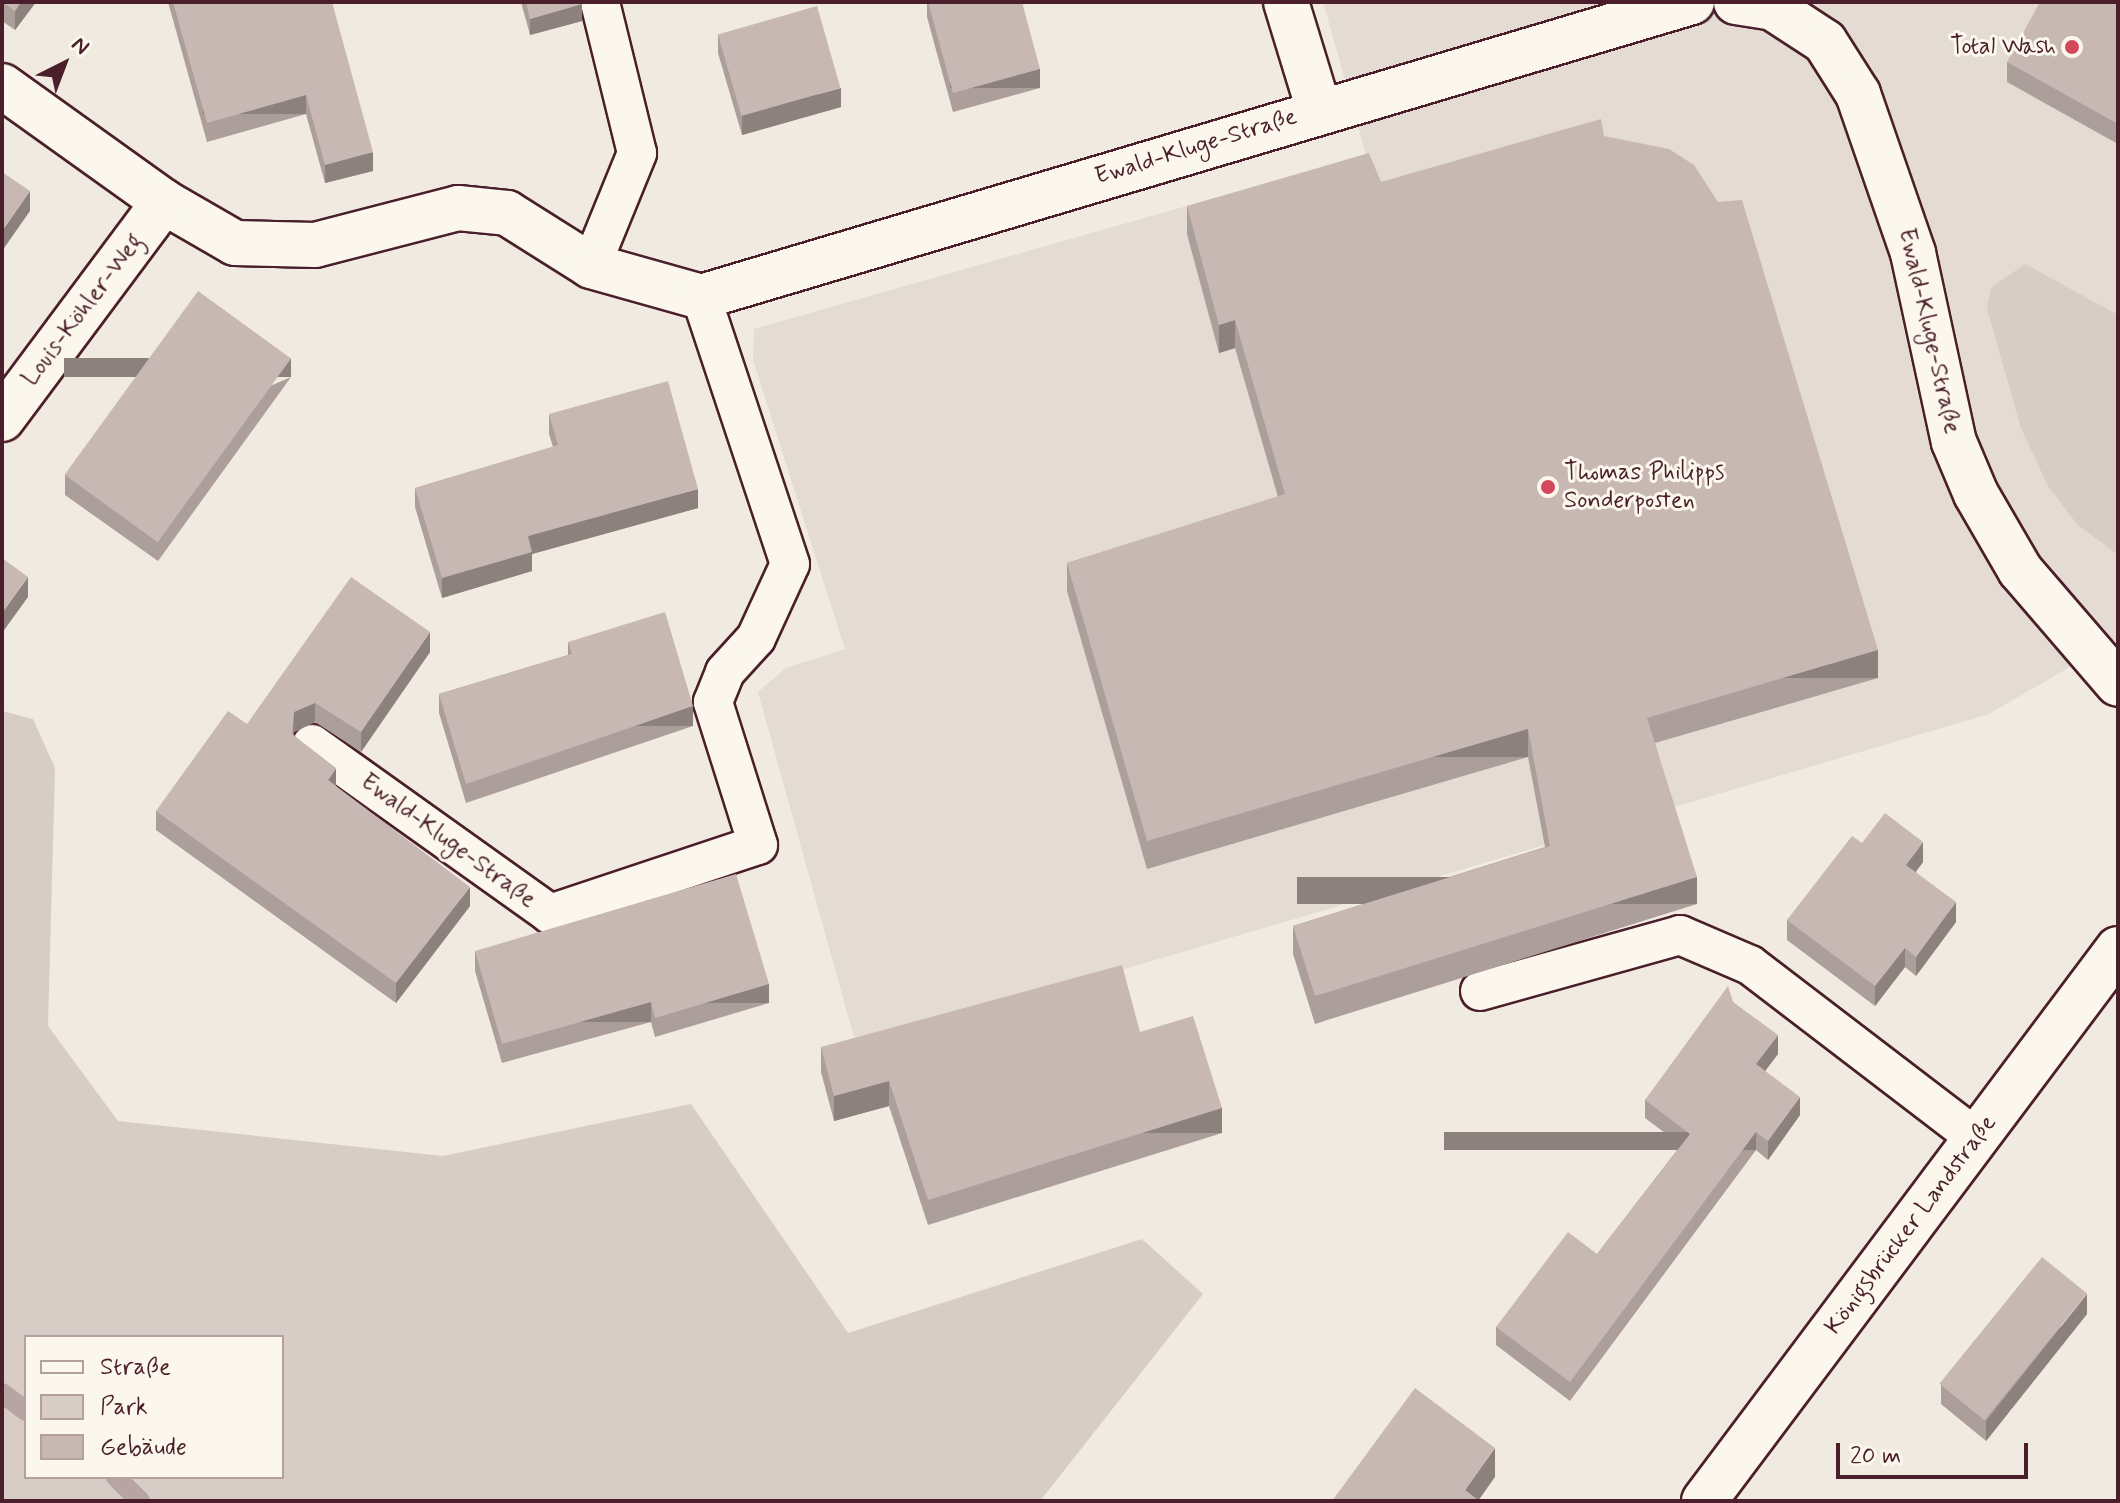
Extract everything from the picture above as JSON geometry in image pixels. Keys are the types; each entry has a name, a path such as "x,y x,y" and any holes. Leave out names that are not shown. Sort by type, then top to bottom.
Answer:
{"street":[{"path":"1286,2 1319,110"},
{"name":"Ewald-Kluge-Straße","path":"701,297 1319,110 1692,2"},
{"name":"Ewald-Kluge-Straße","path":"1736,2 1773,8 1825,42 1858,94 1913,253 1954,442 1976,494 2020,570 2118,684"},
{"path":"2,86 164,202 235,243 315,245 458,208 507,213 591,266 701,297"},
{"name":"Louis-Köhler-Weg","path":"2,419 164,202"},
{"name":"Königsbrücker Landstraße","path":"1704,1501 2118,949"}],"lane":[{"path":"591,266 637,153 600,2"},
{"name":"Ewald-Kluge-Straße","path":"312,744 550,914 758,845 713,702 725,672 756,638 790,564 701,297"},
{"path":"1480,991 1680,935 1750,965 1976,1138"}],"shaded area":[{"path":"1323,2 2118,2 2118,639 1989,714 857,1048 758,692 786,668 845,649 753,360 754,329 1366,155"}],"green space":[{"path":"2025,264 2118,315 2118,555 2077,524 2048,486 2021,428 1987,309 1991,288"},
{"path":"2,711 33,719 55,768 48,1026 118,1121 443,1156 691,1104 848,1333 1142,1239 1203,1294 1040,1501 2,1501"}],"building":[{"path":"2,2 21,2 15,11"},
{"path":"173,2 332,2 373,152 325,165 306,95 207,123"},
{"path":"526,2 582,2 582,4 530,19"},
{"path":"928,2 1022,2 1040,69 953,93"},
{"name":"Total Wash","path":"2040,2 2118,2 2118,124 2007,62"},
{"path":"817,6 840,88 741,116 718,34"},
{"name":"Thomas Philipps Sonderposten","path":"1601,119 1604,136 1669,149 1694,165 1718,202 1742,200 1878,650 1647,718 1697,877 1315,996 1293,926 1550,846 1528,729 1147,841 1067,563 1285,494 1235,320 1219,325 1187,206 1369,153 1381,182"},
{"path":"2,172 30,191 2,231"},
{"path":"198,291 291,359 158,542 65,475"},
{"path":"668,381 698,489 528,536 532,552 442,578 415,488 558,445 549,414"},
{"path":"2,558 28,577 2,613"},
{"path":"351,577 430,632 361,732 315,703 294,712 292,734 336,768 328,780 470,887 396,983 156,811 228,711 247,724"},
{"path":"665,612 693,706 466,784 439,694 572,654 568,642"},
{"path":"1885,813 1923,842 1906,865 1956,902 1916,957 1905,948 1875,986 1787,920 1852,836 1862,843"},
{"path":"736,874 769,984 655,1018 651,1002 502,1044 475,951"},
{"path":"1122,965 1140,1032 1193,1016 1222,1108 928,1200 889,1081 834,1096 821,1047"},
{"path":"1728,986 1733,1002 1778,1035 1756,1064 1800,1097 1768,1141 1756,1132 1570,1382 1496,1327 1568,1232 1597,1254 1690,1134 1645,1100"},
{"path":"2042,1257 2087,1294 1984,1420 1939,1384"},
{"path":"1415,1388 1495,1448 1465,1490 1477,1499 1332,1501"}],"waterway":[{"path":"2,1393 24,1410"},
{"path":"118,1479 140,1501"}],"place":[{"name":"Total Wash","path":"2072,47"},
{"name":"Thomas Philipps Sonderposten","path":"1548,487"}]}
